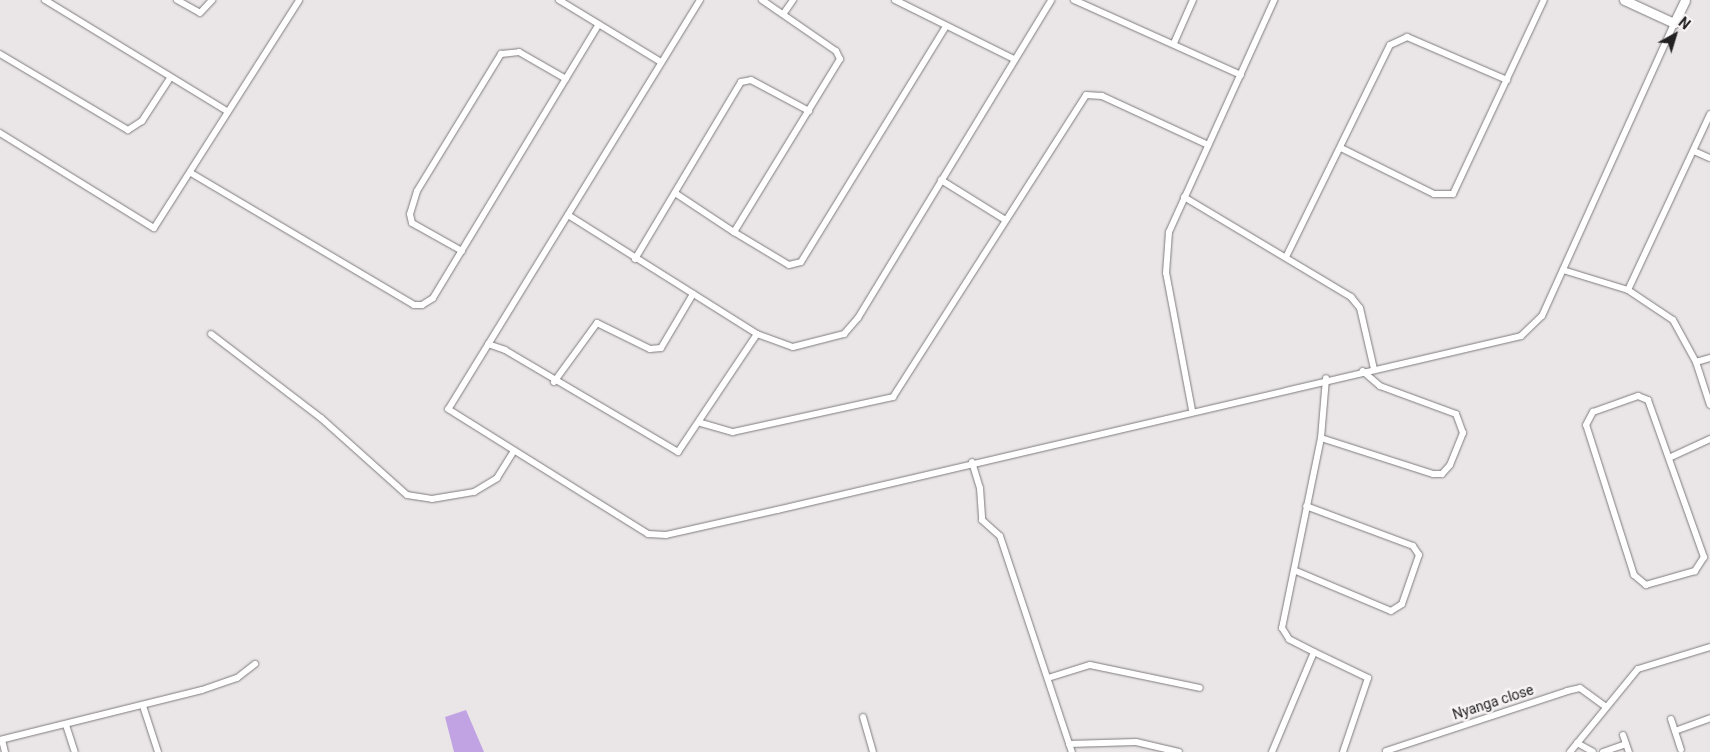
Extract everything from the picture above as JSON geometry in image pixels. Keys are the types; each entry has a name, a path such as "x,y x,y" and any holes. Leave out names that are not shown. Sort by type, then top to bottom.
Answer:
{"street":[{"path":"45,0 54,3 170,78 227,111"},
{"path":"176,0 200,13 212,0"},
{"path":"0,134 154,228 191,173 227,111 298,0"},
{"path":"559,0 661,62"},
{"path":"700,0 448,409 642,533 666,535 1326,378 1521,336 1542,316 1685,0"},
{"path":"734,232 809,111 839,55 784,13 762,0"},
{"path":"784,13 793,0"},
{"path":"895,0 945,28 1014,59"},
{"path":"568,216 634,259 757,334 793,347 844,334 858,318 1051,0"},
{"path":"1074,0 1174,43 1241,75"},
{"path":"1174,43 1193,0"},
{"path":"1192,410 1165,253 1184,197 1274,0"},
{"path":"1341,148 1434,194 1454,194 1544,0"},
{"path":"1624,0 1674,23"},
{"path":"191,173 414,305 433,298 599,24"},
{"path":"675,193 789,265 801,262 945,28"},
{"path":"1286,257 1390,45 1398,39 1407,37 1507,80"},
{"path":"462,251 412,223 410,214 417,191 501,54 519,52 566,79"},
{"path":"0,54 128,130 142,121 170,78"},
{"path":"634,259 741,82 752,80 809,111"},
{"path":"701,423 733,432 893,397 1004,219 1086,95 1102,96 1208,144"},
{"path":"1628,290 1694,152 1710,114"},
{"path":"1694,152 1710,158"},
{"path":"941,180 1004,219"},
{"path":"1184,197 1350,297 1360,308 1374,369"},
{"path":"1563,270 1628,290 1673,320 1696,362 1710,405"},
{"path":"554,382 597,323 650,349 661,348 693,294"},
{"path":"211,334 320,418 407,495 432,499 474,492 497,478 513,452"},
{"path":"488,344 505,350 554,382 678,452 701,423 757,334"},
{"path":"1696,362 1710,358"},
{"path":"1321,438 1433,474 1442,474 1450,465 1462,433 1456,414 1380,386 1363,371"},
{"path":"1326,378 1321,438 1306,506 1296,571 1282,628 1289,639 1368,678 1344,752"},
{"path":"1644,397 1671,457 1703,564 1684,576 1646,586 1634,575 1587,418 1593,412 1644,397"},
{"path":"1671,457 1710,439"},
{"path":"972,462 980,488 982,520 1000,536 1072,752"},
{"path":"1296,571 1391,611 1402,604 1419,555 1413,546 1306,506"},
{"path":"1570,752 1605,706 1647,663 1710,648"},
{"path":"1272,752 1314,652"},
{"path":"6,752 1,740 143,706 237,678 255,664"},
{"path":"1048,678 1090,665 1200,688"},
{"name":"Nyanga close","path":"1386,751 1567,690 1580,688 1605,706"},
{"path":"143,706 158,752"},
{"path":"863,717 873,752"},
{"path":"1675,730 1710,718"},
{"path":"1671,719 1681,749"},
{"path":"66,725 75,752"},
{"path":"1623,735 1629,752"},
{"path":"1070,744 1136,742 1179,752"},
{"path":"1577,743 1592,752"},
{"path":"1603,752 1626,744"}],"shaded area":[{"path":"466,710 484,752 454,752 445,717"}]}
